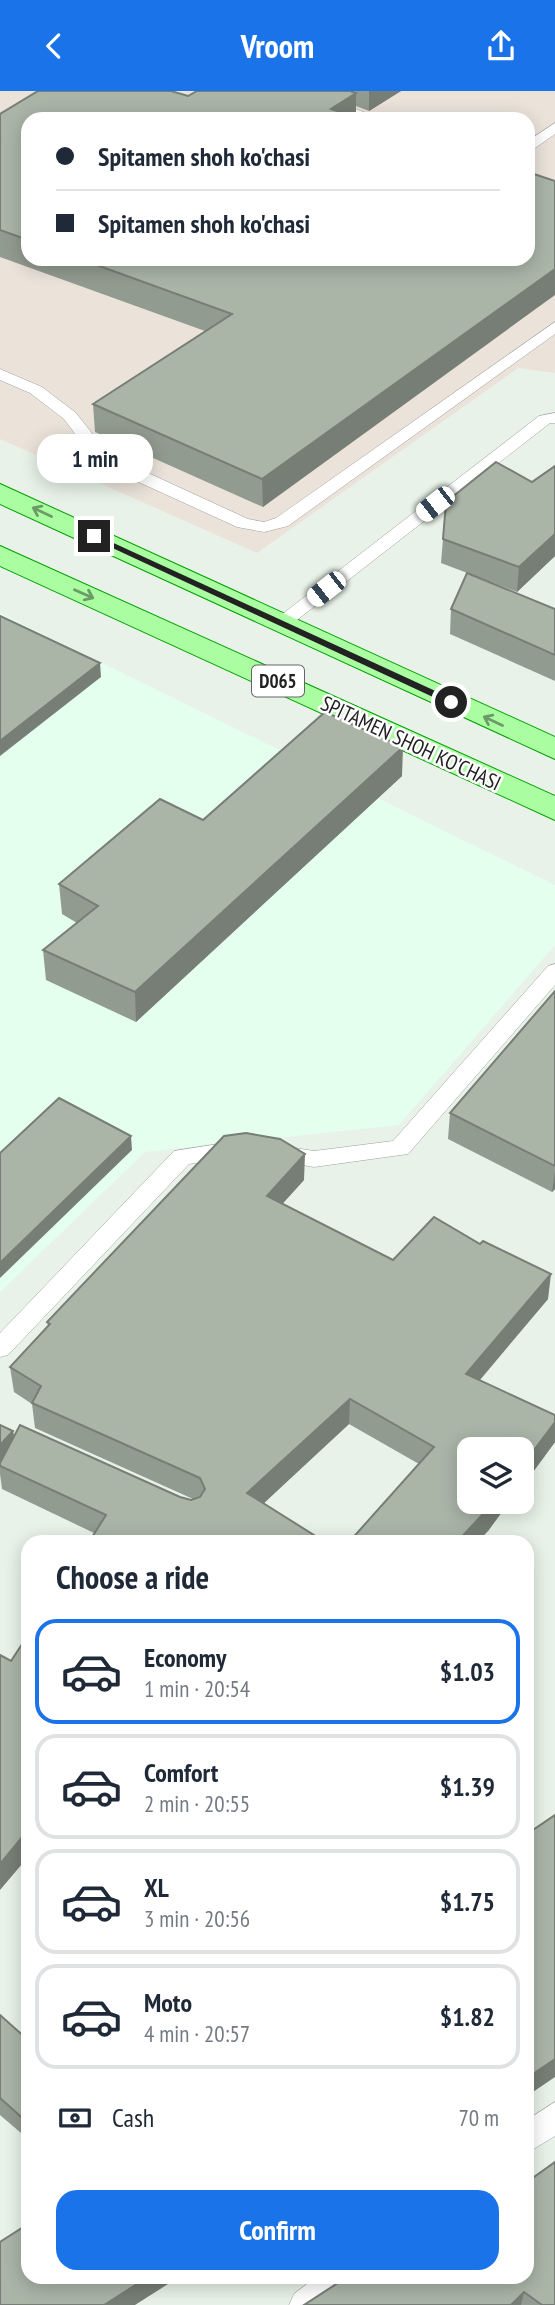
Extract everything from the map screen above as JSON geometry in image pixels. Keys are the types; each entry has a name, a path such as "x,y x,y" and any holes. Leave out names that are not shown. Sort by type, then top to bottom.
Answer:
{"main road":[{"name":"D065","path":"0,493 555,749"},
{"name":"SPITAMEN SHOH KO'CHASI","path":"0,555 555,809"}],"lane":[{"path":"295,91 355,112"},
{"path":"535,143 555,127"},
{"path":"0,374 36,390 70,416 103,459 243,523 264,527 282,523 555,327"},
{"path":"282,623 545,419 555,418"},
{"path":"0,1348 182,1157 246,1148 314,1159 400,1148 555,971"},
{"path":"534,2133 555,2117"},
{"path":"305,2305 333,2284"}],"shaded area":[{"path":"0,91 555,91 555,373 518,368 257,553 0,439"},
{"path":"0,613 555,885 555,945 399,1125 145,1152 0,1292"}],"building":[{"path":"38,91 171,91 188,96 197,91 356,93 331,109 340,112 21,112 21,238 0,230 0,114"},
{"path":"535,174 555,181 555,269 262,479 93,404 232,314 99,266 535,266"},
{"path":"496,462 532,482 555,466 555,534 519,567 443,539 446,502"},
{"path":"467,573 555,609 555,655 451,609"},
{"path":"0,616 100,663 0,741"},
{"path":"325,712 403,747 135,992 43,950 98,906 59,884 160,799 203,820"},
{"path":"555,991 555,1166 450,1113"},
{"path":"59,1098 131,1136 0,1263 0,1153"},
{"path":"246,1133 280,1139 305,1154 267,1196 393,1260 434,1217 480,1244 483,1241 551,1274 466,1374 555,1415 555,1422 534,1450 534,1437 457,1437 457,1514 483,1514 463,1535 355,1535 434,1447 350,1399 247,1493 314,1535 93,1535 106,1515 0,1466 20,1425 180,1497 191,1500 200,1497 205,1489 200,1478 32,1403 41,1386 10,1367 50,1324 47,1322 224,1136"},
{"path":"0,1425 13,1431 0,1445"},
{"path":"21,1646 21,1838 0,1864 0,1655 11,1661"},
{"path":"555,1815 555,2059 534,2073 534,1829"},
{"path":"0,2015 21,2034 21,2117 0,2098"},
{"path":"555,2162 555,2305 542,2305 524,2292 511,2305 304,2305 336,2284 534,2284 534,2177"},
{"path":"21,2228 21,2284 137,2284 104,2305 0,2305 0,2242"}],"route":[{"path":"94,536 451,702"}]}
